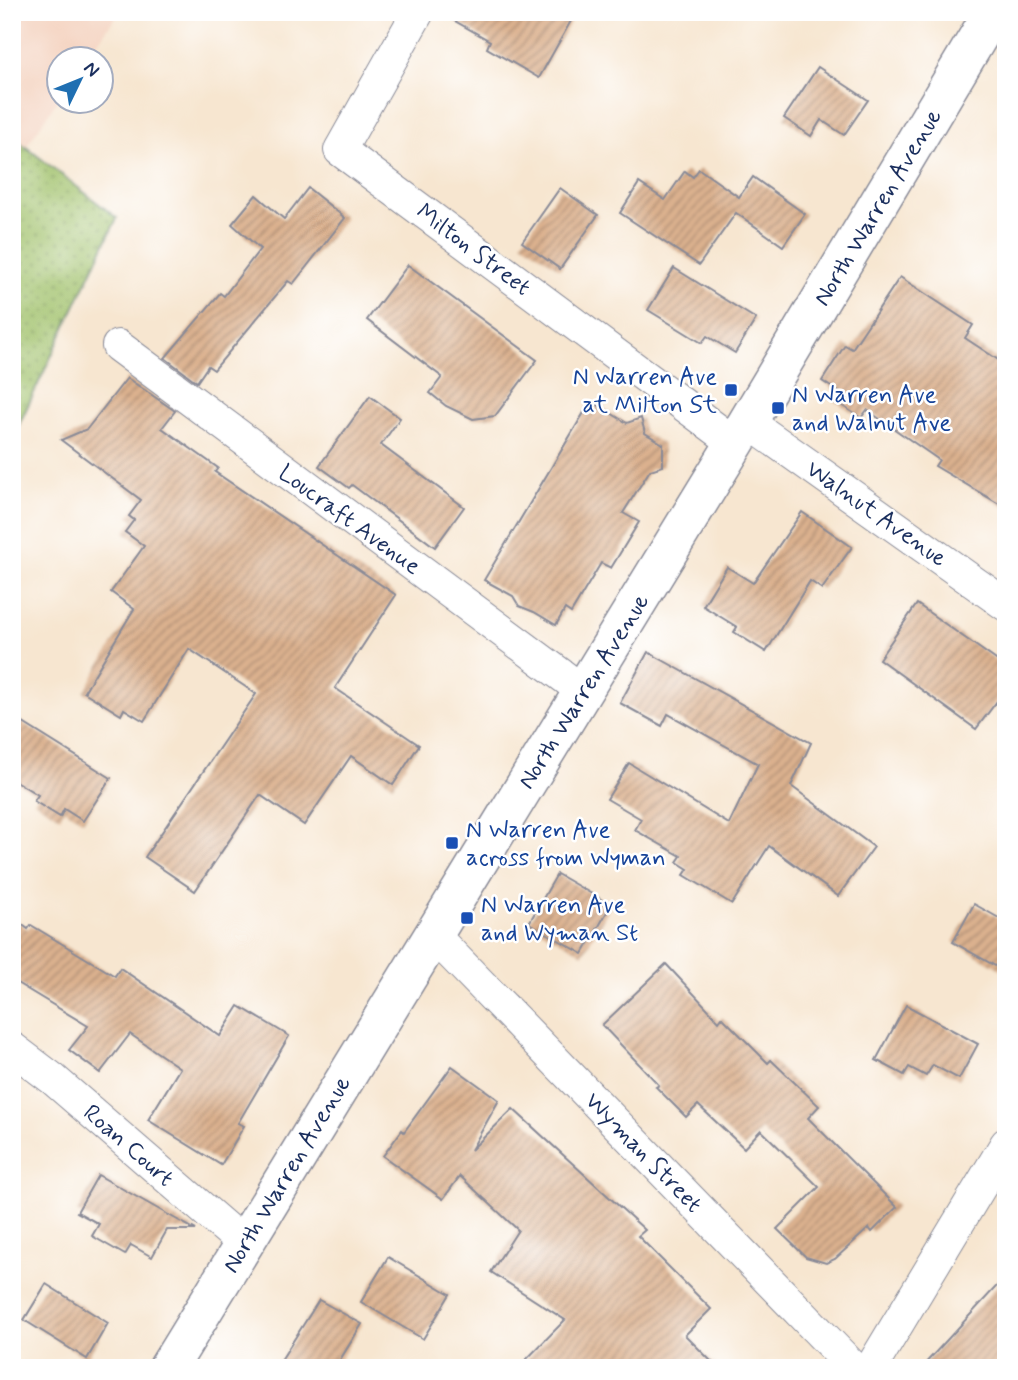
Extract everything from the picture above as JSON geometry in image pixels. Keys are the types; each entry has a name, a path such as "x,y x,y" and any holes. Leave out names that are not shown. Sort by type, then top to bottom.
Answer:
{"street":[{"name":"Milton Street","path":"418,12 340,150 742,433"},
{"name":"North Warren Avenue","path":"168,1368 742,433 993,12"},
{"name":"Loucraft Avenue","path":"118,346 583,691"},
{"name":"Walnut Avenue","path":"742,433 1006,605"},
{"name":"Wyman Street","path":"434,936 854,1368"},
{"name":"Roan Court","path":"12,1048 53,1079 244,1244"},
{"path":"871,1368 1006,1144"}],"shaded area":[{"path":"12,12 119,12 95,46 46,46 47,116 26,147 12,136"}],"green space":[{"path":"12,136 117,218 12,439"}],"building":[{"path":"439,12 576,12 539,78 487,48 490,41"},
{"path":"818,67 868,100 844,135 821,120 811,136 784,118"},
{"path":"699,169 739,197 753,177 805,214 783,246 736,213 699,265 620,213 639,183 665,200 685,171 693,177"},
{"path":"308,188 345,218 293,284 288,281 214,370 208,366 197,382 165,358 220,293 224,296 260,249 232,224 256,195 284,219"},
{"path":"560,188 598,215 560,269 522,242"},
{"path":"408,265 537,360 495,416 473,419 446,406 430,393 442,377 367,320"},
{"path":"674,268 756,319 735,353 707,336 702,343 648,310"},
{"path":"900,277 973,325 965,338 1006,365 1006,508 935,466 939,460 867,410 861,418 835,401 840,393 822,381 845,345 852,349"},
{"path":"127,378 175,411 162,428 218,468 215,472 396,595 335,688 419,745 393,785 351,756 304,825 260,795 195,891 145,857 256,694 189,649 144,721 124,709 121,715 84,692 134,609 111,592 144,546 125,532 134,520 129,516 141,500 61,440 87,429"},
{"path":"370,396 400,418 381,445 464,507 435,547 352,485 349,488 319,466"},
{"path":"591,401 627,423 641,418 645,433 663,444 663,466 650,470 623,513 639,522 611,568 601,563 571,613 565,609 556,625 519,606 513,596 484,580"},
{"path":"802,512 852,547 822,589 810,581 766,652 734,632 737,627 703,606 727,567 753,583"},
{"path":"917,604 1006,667 1006,689 976,729 879,659"},
{"path":"648,652 811,743 791,786 874,847 838,896 769,846 732,904 684,875 688,869 677,862 681,856 635,830 641,819 607,799 629,763 729,824 758,764 668,714 662,726 620,703"},
{"path":"12,716 111,778 83,821 64,809 60,817 34,801 38,795 12,779"},
{"path":"557,874 611,905 583,954 529,923"},
{"path":"974,904 1006,922 1006,972 953,942"},
{"path":"12,917 28,929 31,925 115,976 120,968 220,1036 239,1006 289,1036 238,1123 244,1126 221,1165 148,1120 180,1068 130,1034 100,1073 69,1050 88,1026 12,980"},
{"path":"666,964 719,1021 722,1017 768,1063 771,1060 819,1106 808,1118 897,1207 872,1232 869,1228 835,1259 826,1263 806,1257 777,1229 819,1187 761,1130 744,1148 698,1105 686,1117 602,1025"},
{"path":"906,1005 978,1044 959,1079 933,1065 926,1076 909,1067 904,1075 876,1060"},
{"path":"452,1066 499,1100 471,1150 513,1109 645,1230 638,1236 711,1309 685,1335 718,1368 518,1368 565,1320 491,1272 518,1230 460,1176 443,1199 383,1156"},
{"path":"98,1175 196,1230 167,1230 152,1257 131,1245 125,1255 92,1236 99,1224 77,1212"},
{"path":"388,1257 450,1294 423,1339 361,1302"},
{"path":"1006,1276 1006,1355 993,1368 921,1368"},
{"path":"46,1284 108,1323 87,1359 24,1320"},
{"path":"319,1300 362,1324 335,1368 276,1368"}],"place":[{"name":"N Warren Ave at Milton St","path":"731,390"},
{"name":"N Warren Ave and Walnut Ave","path":"778,408"},
{"name":"N Warren Ave across from Wyman","path":"452,843"},
{"name":"N Warren Ave and Wyman St","path":"467,918"}]}
